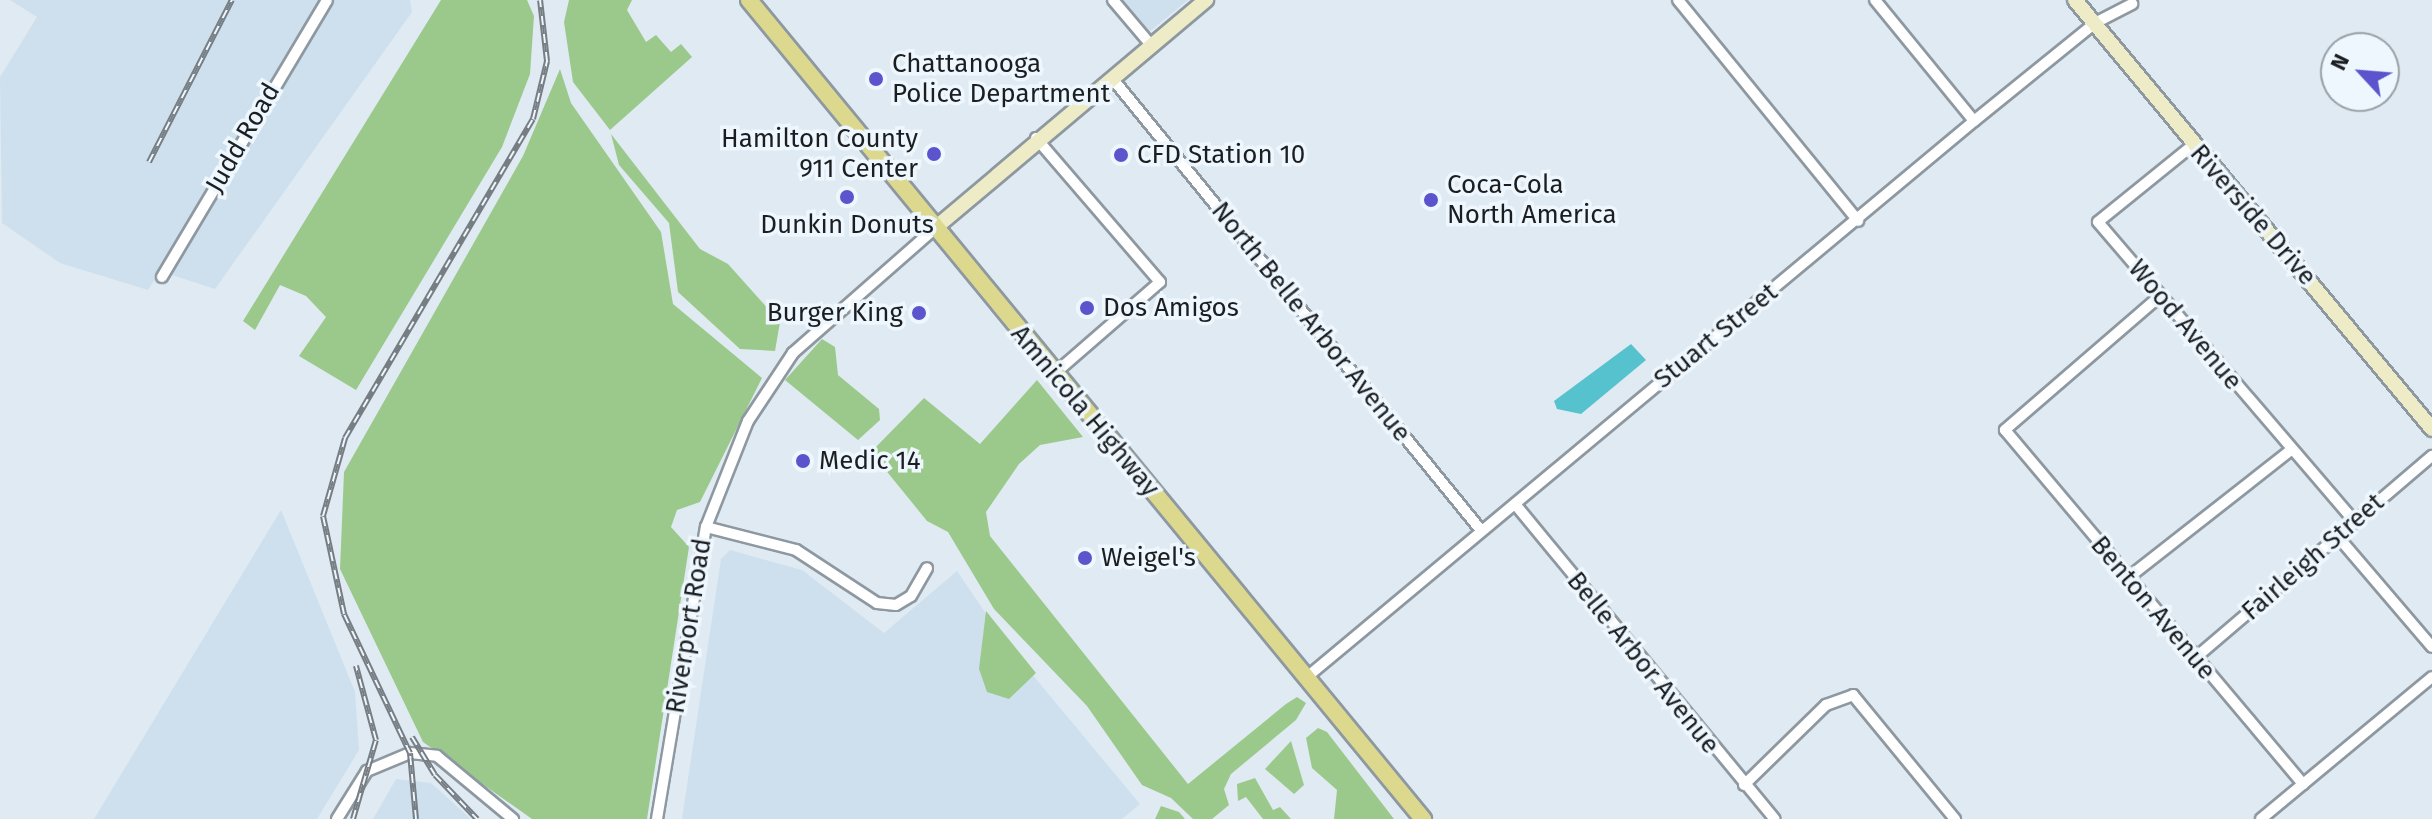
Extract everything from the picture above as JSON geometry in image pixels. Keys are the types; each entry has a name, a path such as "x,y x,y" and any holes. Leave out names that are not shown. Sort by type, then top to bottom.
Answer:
{"main road":[{"name":"Amnicola Highway","path":"749,0 934,229 1423,819"}],"street":[{"name":"Judd Road","path":"162,277 327,0"},
{"path":"1113,0 1151,45"},
{"path":"934,229 1036,138 1206,0"},
{"path":"1678,0 1858,221"},
{"path":"1875,0 1974,121"},
{"name":"Riverside Drive","path":"2075,0 2432,429"},
{"name":"Stuart Street","path":"1307,677 1480,529 1515,504 1858,221 1974,121 2095,23 2132,4"},
{"name":"North Belle Arbor Avenue","path":"1112,78 1480,529"},
{"path":"1036,138 1160,282 1054,374"},
{"name":"Wood Avenue","path":"2193,145 2098,222 2353,520"},
{"name":"Riverport Road","path":"657,819 706,527 748,421 793,353 934,229"},
{"name":"Benton Avenue","path":"2160,296 2005,430 2194,659 2303,784"},
{"path":"2129,577 2291,450"},
{"name":"Fairleigh Street","path":"2194,659 2339,538 2353,520 2432,456"},
{"name":"Belle Arbor Avenue","path":"1515,504 1775,819"},
{"path":"706,527 796,550 877,603 896,605 911,596 927,568"},
{"path":"2339,538 2432,647"},
{"path":"2261,819 2432,677"},
{"path":"1744,785 1826,705 1853,695 1955,819"},
{"path":"337,819 367,771 410,753 437,756 513,819"}],"shaded area":[{"path":"10,0 410,0 412,12 215,289 160,271 148,290 60,263 2,223 0,77 37,17"},
{"path":"1122,0 1188,0 1149,32"},
{"path":"281,510 355,692 359,750 317,819 94,819"},
{"path":"730,550 802,570 884,633 957,571 1006,643 1140,804 1122,819 682,819 721,559"},
{"path":"396,779 431,783 471,819 373,819"}],"green space":[{"path":"441,0 527,0 534,16 530,74 502,147 356,390 299,356 326,317 306,296 280,285 255,330 243,321"},
{"path":"569,0 632,0 627,10 646,42 656,35 671,52 681,44 692,57 610,130 573,82 564,22"},
{"path":"560,69 571,103 661,232 673,304 762,378 700,502 677,510 671,527 689,547 647,819 532,819 423,742 340,569 344,472 523,156"},
{"path":"611,134 700,249 728,264 780,322 775,351 740,349 678,292 669,223 619,165"},
{"path":"822,339 835,347 838,375 879,409 880,420 858,440 785,380"},
{"path":"1037,380 1083,437 1040,445 1019,464 986,512 990,536 1188,784 1286,704 1297,697 1306,703 1296,720 1231,774 1224,789 1229,805 1212,819 1193,819 1171,798 1142,785 1087,706 994,609 948,532 927,521 871,452 924,398 980,444"},
{"path":"986,611 1036,673 1009,699 987,692 979,669"},
{"path":"1318,728 1327,732 1394,819 1334,819 1337,790 1312,768 1306,738"},
{"path":"1291,741 1304,785 1294,794 1265,769"},
{"path":"1255,778 1273,810 1280,807 1291,819 1263,819 1246,797 1238,801 1237,784"},
{"path":"1161,806 1179,812 1185,819 1155,819"}],"water":[{"path":"1631,344 1646,360 1581,414 1557,409 1554,401"}],"railway":[{"path":"149,162 232,0"},
{"path":"416,819 410,753 344,614 323,516 345,438 533,119 547,61 540,0"},
{"path":"353,819 376,740 356,666"},
{"path":"412,737 435,775 477,819"}],"place":[{"name":"Chattanooga Police Department","path":"876,79"},
{"name":"Hamilton County 911 Center","path":"934,154"},
{"name":"CFD Station 10","path":"1121,155"},
{"name":"Dunkin Donuts","path":"847,197"},
{"name":"Coca-Cola North America","path":"1431,200"},
{"name":"Dos Amigos","path":"1087,308"},
{"name":"Burger King","path":"919,313"},
{"name":"Medic 14","path":"803,461"},
{"name":"Weigel's","path":"1085,558"}]}
